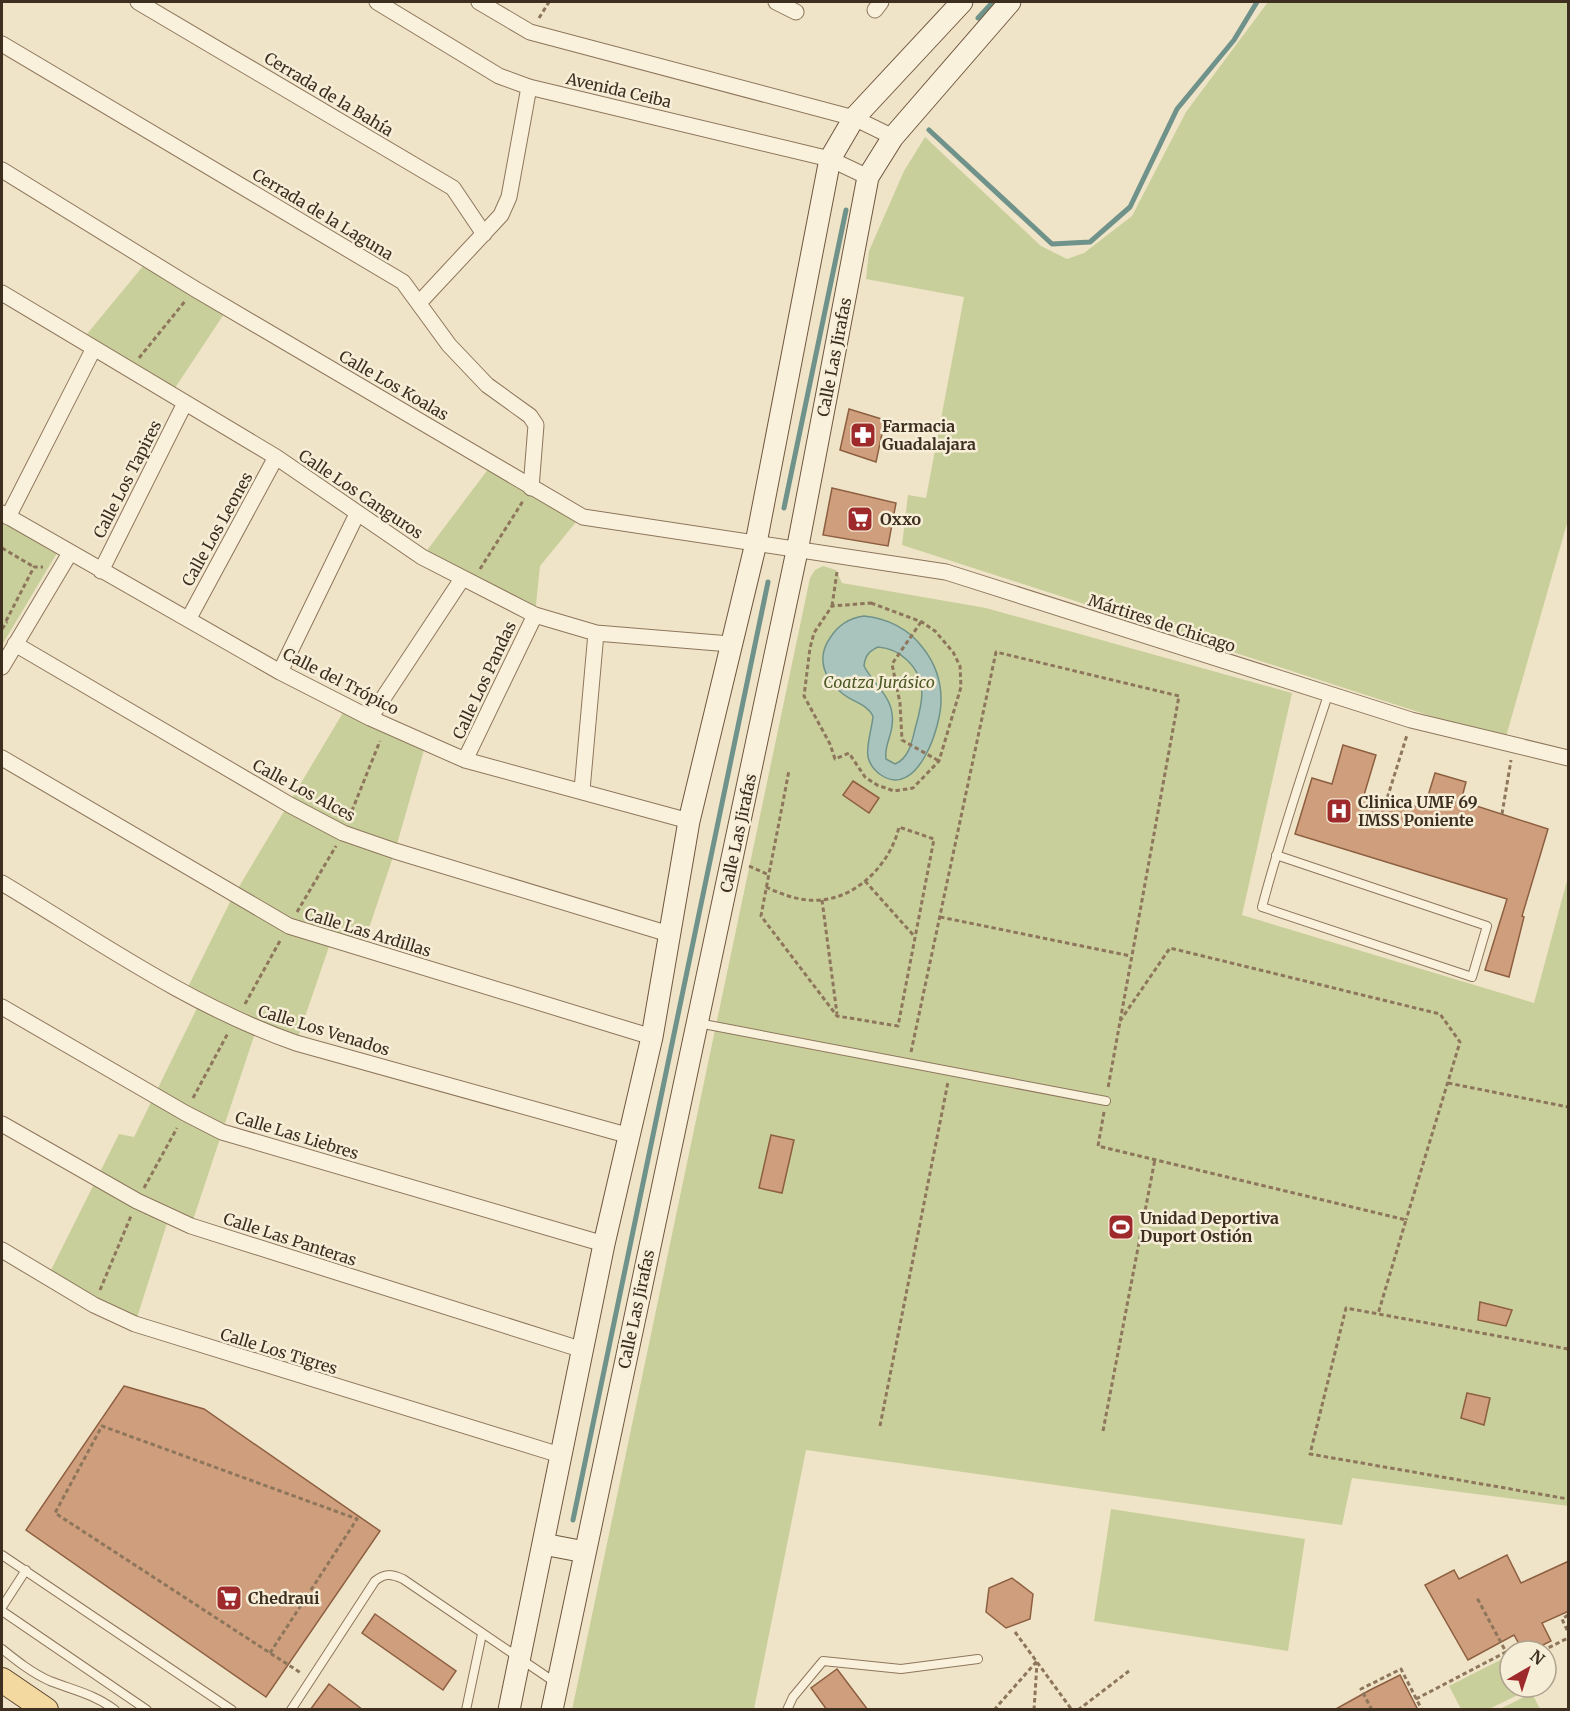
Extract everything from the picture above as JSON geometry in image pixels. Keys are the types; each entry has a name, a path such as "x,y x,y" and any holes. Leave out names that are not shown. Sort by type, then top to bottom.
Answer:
{"main road":[{"path":"508,1710 604,1244 652,1037 689,821 756,543 830,159 854,118 962,2"},
{"name":"Calle Las Jirafas","path":"552,1710 797,551 868,177 893,137 1011,2"},
{"path":"543,1544 585,1552"},
{"path":"2,1680 46,1710"}],"street":[{"name":"Cerrada de la Bahía","path":"138,2 453,188 484,234"},
{"name":"Avenida Ceiba","path":"377,2 499,76 529,87 830,159 868,177"},
{"name":"Avenida Ceiba","path":"479,2 530,32 854,118 893,137"},
{"path":"776,2 796,12"},
{"name":"Cerrada de la Laguna","path":"2,44 404,282 449,345 487,385 530,416 536,425 531,488"},
{"path":"419,303 501,215 510,197 529,87"},
{"name":"Calle Los Koalas","path":"2,170 195,289 583,517 797,551"},
{"path":"2,312 5,295"},
{"name":"Calle Los Canguros","path":"5,295 276,457 357,514 467,581 535,615 596,633 730,644"},
{"path":"5,515 94,348"},
{"name":"Calle Los Tapires","path":"101,571 185,403"},
{"name":"Calle Los Leones","path":"189,618 276,457"},
{"path":"280,672 357,514"},
{"name":"Calle del Trópico","path":"5,515 280,672 370,718 465,760 689,821"},
{"name":"Mártires de Chicago","path":"797,551 946,572 1328,695 1412,720 1569,758"},
{"path":"2,667 70,553"},
{"path":"370,718 467,581"},
{"name":"Calle Los Pandas","path":"465,760 535,615"},
{"path":"582,790 596,633"},
{"name":"Calle Los Alces","path":"15,644 290,805 344,833 395,851 669,934"},
{"name":"Calle Las Ardillas","path":"2,758 289,926 652,1037"},
{"name":"Calle Los Venados","path":"2,883 184,993 256,1029 296,1043 630,1136"},
{"name":"Calle Las Liebres","path":"2,1006 185,1113 222,1132 604,1244"},
{"name":"Calle Las Panteras","path":"2,1124 137,1201 191,1226 583,1350"},
{"name":"Calle Los Tigres","path":"2,1250 94,1305 135,1324 560,1455"}],"lane":[{"path":"1276,855 1487,926 1472,976 1262,907 1276,855 1328,695"},
{"path":"698,1023 1106,1101"},
{"path":"2,1555 232,1710"},
{"path":"26,1570 2,1609 147,1710"},
{"path":"291,1710 375,1581 383,1575 403,1579 557,1684"},
{"path":"466,1710 482,1634"},
{"path":"2,1649 49,1681 89,1693 115,1710"},
{"path":"787,1710 793,1697 823,1661 901,1669 978,1659"}],"path":[{"path":"130,368 195,289"},
{"path":"467,581 531,488"},
{"path":"2,548 34,567 62,567"},
{"path":"832,606 871,603 922,622 944,640 953,652 962,675 961,687 939,761 913,788 894,791 877,785 865,777 849,753 835,759 830,744 804,696 810,648 814,633 832,606 839,557"},
{"path":"6,621 34,567"},
{"path":"922,622 892,664 900,703 900,736 906,744 939,761"},
{"path":"909,1063 996,652 1179,696 1098,1146 1406,1220"},
{"path":"1385,805 1412,720"},
{"path":"1502,814 1514,744"},
{"path":"766,887 793,897 822,900 838,896 865,881 885,860 895,843 898,827 934,838 898,1026 837,1016 761,916 766,887 789,770"},
{"path":"865,881 915,937"},
{"path":"822,900 837,1016"},
{"path":"940,917 1131,956"},
{"path":"1119,1023 1170,948 1440,1014 1460,1042 1378,1314"},
{"path":"880,1426 950,1071"},
{"path":"1448,1083 1569,1107"},
{"path":"1103,1431 1155,1159"},
{"path":"1569,1349 1346,1308 1310,1454 1569,1499"},
{"path":"270,1653 357,1519 102,1426 55,1513 270,1653 310,1679"},
{"path":"1476,1596 1499,1639"},
{"path":"1569,1615 1562,1618 1569,1632"},
{"path":"1015,1632 1072,1710"},
{"path":"1416,1699 1498,1656"},
{"path":"994,1710 1037,1661"},
{"path":"1034,1710 1037,1661"},
{"path":"1371,1710 1361,1689 1401,1669 1422,1710"},
{"path":"1078,1710 1129,1671"}],"green space":[{"path":"1268,2 1568,2 1568,520 1505,740 902,545 908,495 926,498 964,297 866,279 869,251 904,171 925,137 1041,246 1067,259 1084,253 1132,216 1186,112"},
{"path":"148,260 228,308 171,394 82,340"},
{"path":"492,464 581,516 540,566 535,615 422,557"},
{"path":"2,521 57,553 2,645"},
{"name":"Unidad Deportiva Duport Ostión","path":"823,566 836,570 842,583 986,608 1292,693 1242,915 1534,1003 1568,877 1568,1506 1352,1478 1342,1525 806,1450 754,1709 572,1710 810,578 815,570"},
{"path":"347,706 426,743 395,851 362,949 331,941 296,1043 256,1030 191,1226 169,1217 135,1324 47,1278 119,1134 134,1137 200,1002 185,993 231,900"},
{"path":"1111,1509 1305,1539 1288,1651 1094,1621"},
{"path":"1498,1661 1498,1699 1510,1699 1489,1709 1461,1709 1449,1686"},
{"path":"1520,1699 1535,1699 1540,1709 1500,1709"}],"water":[{"path":"859,617 873,617 889,622 911,635 927,653 938,678 941,692 940,710 932,741 917,769 906,777 894,780 881,775 873,768 869,760 868,742 873,716 860,703 847,697 836,688 824,668 823,653 830,638 840,626","holes":["878,647 894,651 907,660 919,676 921,684 920,711 911,744 904,758 895,764 886,759 892,726 891,708 884,693 864,666 870,652"]}],"building":[{"name":"Farmacia Guadalajara","path":"849,409 885,420 876,462 840,450"},
{"name":"Oxxo","path":"832,488 896,503 888,546 823,535"},
{"path":"1343,745 1376,755 1364,795 1395,805 1396,801 1424,809 1435,773 1466,782 1461,801 1548,829 1522,916 1524,917 1509,977 1485,970 1507,899 1295,834 1312,778 1332,784"},
{"path":"853,781 879,798 869,813 843,795"},
{"path":"771,1135 794,1140 782,1193 759,1188"},
{"path":"1480,1302 1512,1310 1506,1326 1478,1320"},
{"name":"Chedraui","path":"124,1386 204,1409 380,1531 266,1697 26,1530"},
{"path":"1467,1393 1490,1398 1484,1425 1461,1418"},
{"path":"1507,1555 1521,1583 1569,1561 1569,1611 1542,1623 1550,1639 1516,1639 1514,1635 1507,1639 1498,1639 1498,1644 1468,1660 1425,1585 1454,1570 1459,1579"},
{"path":"1012,1578 1033,1594 1030,1619 1006,1628 986,1612 989,1588"},
{"path":"375,1614 456,1671 443,1690 362,1633"},
{"path":"837,1669 868,1710 827,1710 811,1688"},
{"path":"1400,1675 1418,1710 1334,1710 1370,1690"},
{"path":"329,1684 363,1710 310,1710"}],"waterway":[{"path":"978,18 993,2"},
{"path":"929,130 1052,244 1090,242 1130,207 1177,109 1234,40 1257,2"},
{"path":"784,508 846,210"},
{"path":"573,1520 768,582"}],"place":[{"name":"Farmacia Guadalajara","path":"863,435"},
{"name":"Oxxo","path":"860,519"},
{"name":"Clinica UMF 69 IMSS Poniente","path":"1339,811"},
{"name":"Unidad Deportiva Duport Ostión","path":"1121,1227"},
{"name":"Chedraui","path":"229,1598"}],"park label":[{"name":"Coatza Jurásico","path":"879,682"}]}
